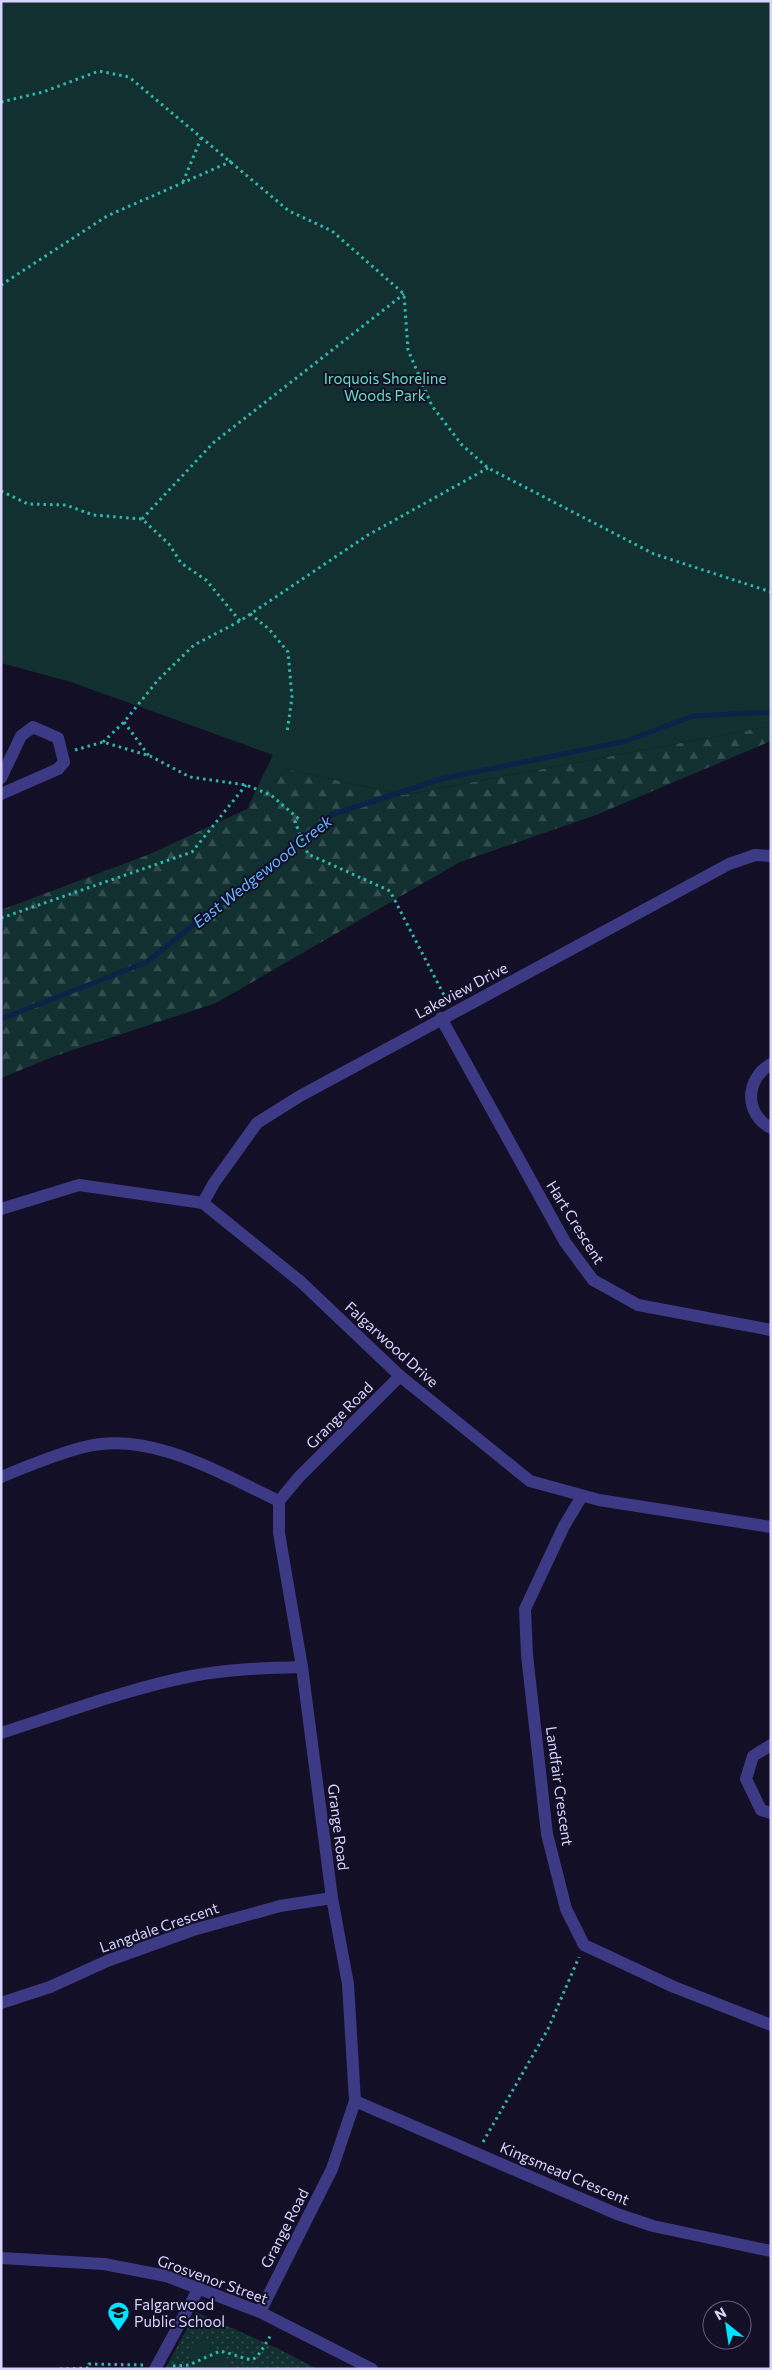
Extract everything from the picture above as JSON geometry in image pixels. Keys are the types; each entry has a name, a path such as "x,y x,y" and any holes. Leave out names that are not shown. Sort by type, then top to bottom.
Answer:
{"street":[{"path":"1,778 21,736 34,727 58,738 64,762 58,769 1,794"},
{"name":"Lakeview Drive","path":"203,1203 214,1183 257,1123 300,1096 729,864 755,855 771,856"},
{"name":"Hart Crescent","path":"442,1018 565,1242 593,1280 638,1305 771,1330"},
{"path":"771,1064 756,1077 751,1088 750,1100 753,1111 760,1120 771,1128"},
{"path":"1,1209 79,1186 203,1203"},
{"name":"Falgarwood Drive","path":"203,1203 301,1282 400,1376 530,1481 598,1500 771,1527"},
{"name":"Grange Road","path":"260,2312 332,2169 355,2101 348,1984 332,1898 302,1667 279,1533 279,1502 299,1477 400,1376"},
{"path":"1,1476 85,1446 120,1444 174,1452 279,1502"},
{"name":"Landfair Crescent","path":"582,1496 564,1526 525,1609 527,1655 547,1834 566,1909 584,1945"},
{"path":"1,1733 130,1692 192,1676 258,1668 302,1667"},
{"path":"771,1745 753,1756 746,1779 761,1810 771,1813"},
{"name":"Langdale Crescent","path":"1,2003 50,1986 106,1961 193,1930 280,1906 332,1898"},
{"path":"584,1945 674,1987 771,2025"},
{"name":"Kingsmead Crescent","path":"355,2101 617,2214 653,2226 771,2251"},
{"name":"Grosvenor Street","path":"1,2258 104,2264 166,2276 260,2312 372,2369"},
{"path":"155,2367 199,2288"}],"path":[{"path":"1,102 43,92 99,71 129,77 232,161 289,211 332,230 404,294 408,350 432,406 462,445 488,468 654,554 771,592"},
{"path":"183,183 202,136"},
{"path":"1,286 107,216 232,161"},
{"path":"142,519 213,443 404,294"},
{"path":"62,753 103,742 124,722 158,680 194,645 240,621 368,535 488,468"},
{"path":"3,492 28,504 66,505 93,515 142,519 169,544 181,564 206,580 240,621"},
{"path":"250,614 269,629 288,652 292,697 287,733"},
{"path":"124,722 150,756"},
{"path":"103,742 150,756 190,777 246,785 271,795 298,819 295,822 308,854 390,891 448,1000 442,1018"},
{"path":"1,918 192,852 246,785"},
{"path":"477,2153 548,2029 584,1945"},
{"path":"60,2369 89,2368 89,2364 155,2367 189,2365 220,2352 247,2361 252,2360 262,2352 273,2331"}],"green space":[{"name":"Iroquois Shoreline Woods Park","path":"1,1 771,1 771,726 404,795 286,769 247,809 273,755 71,682 1,663"},
{"path":"771,726 771,741 596,815 460,862 216,1003 55,1056 1,1078 1,910 150,854 247,809 286,769 404,795"},
{"path":"196,2312 279,2349 317,2369 165,2369"},
{"path":"201,2340 232,2369 197,2369 191,2352"}],"waterway":[{"name":"East Wedgewood Creek","path":"1,1019 147,962 331,815 441,779 626,741 693,716 771,712"}],"place":[{"name":"Falgarwood Public School","path":"118,2332"}]}
